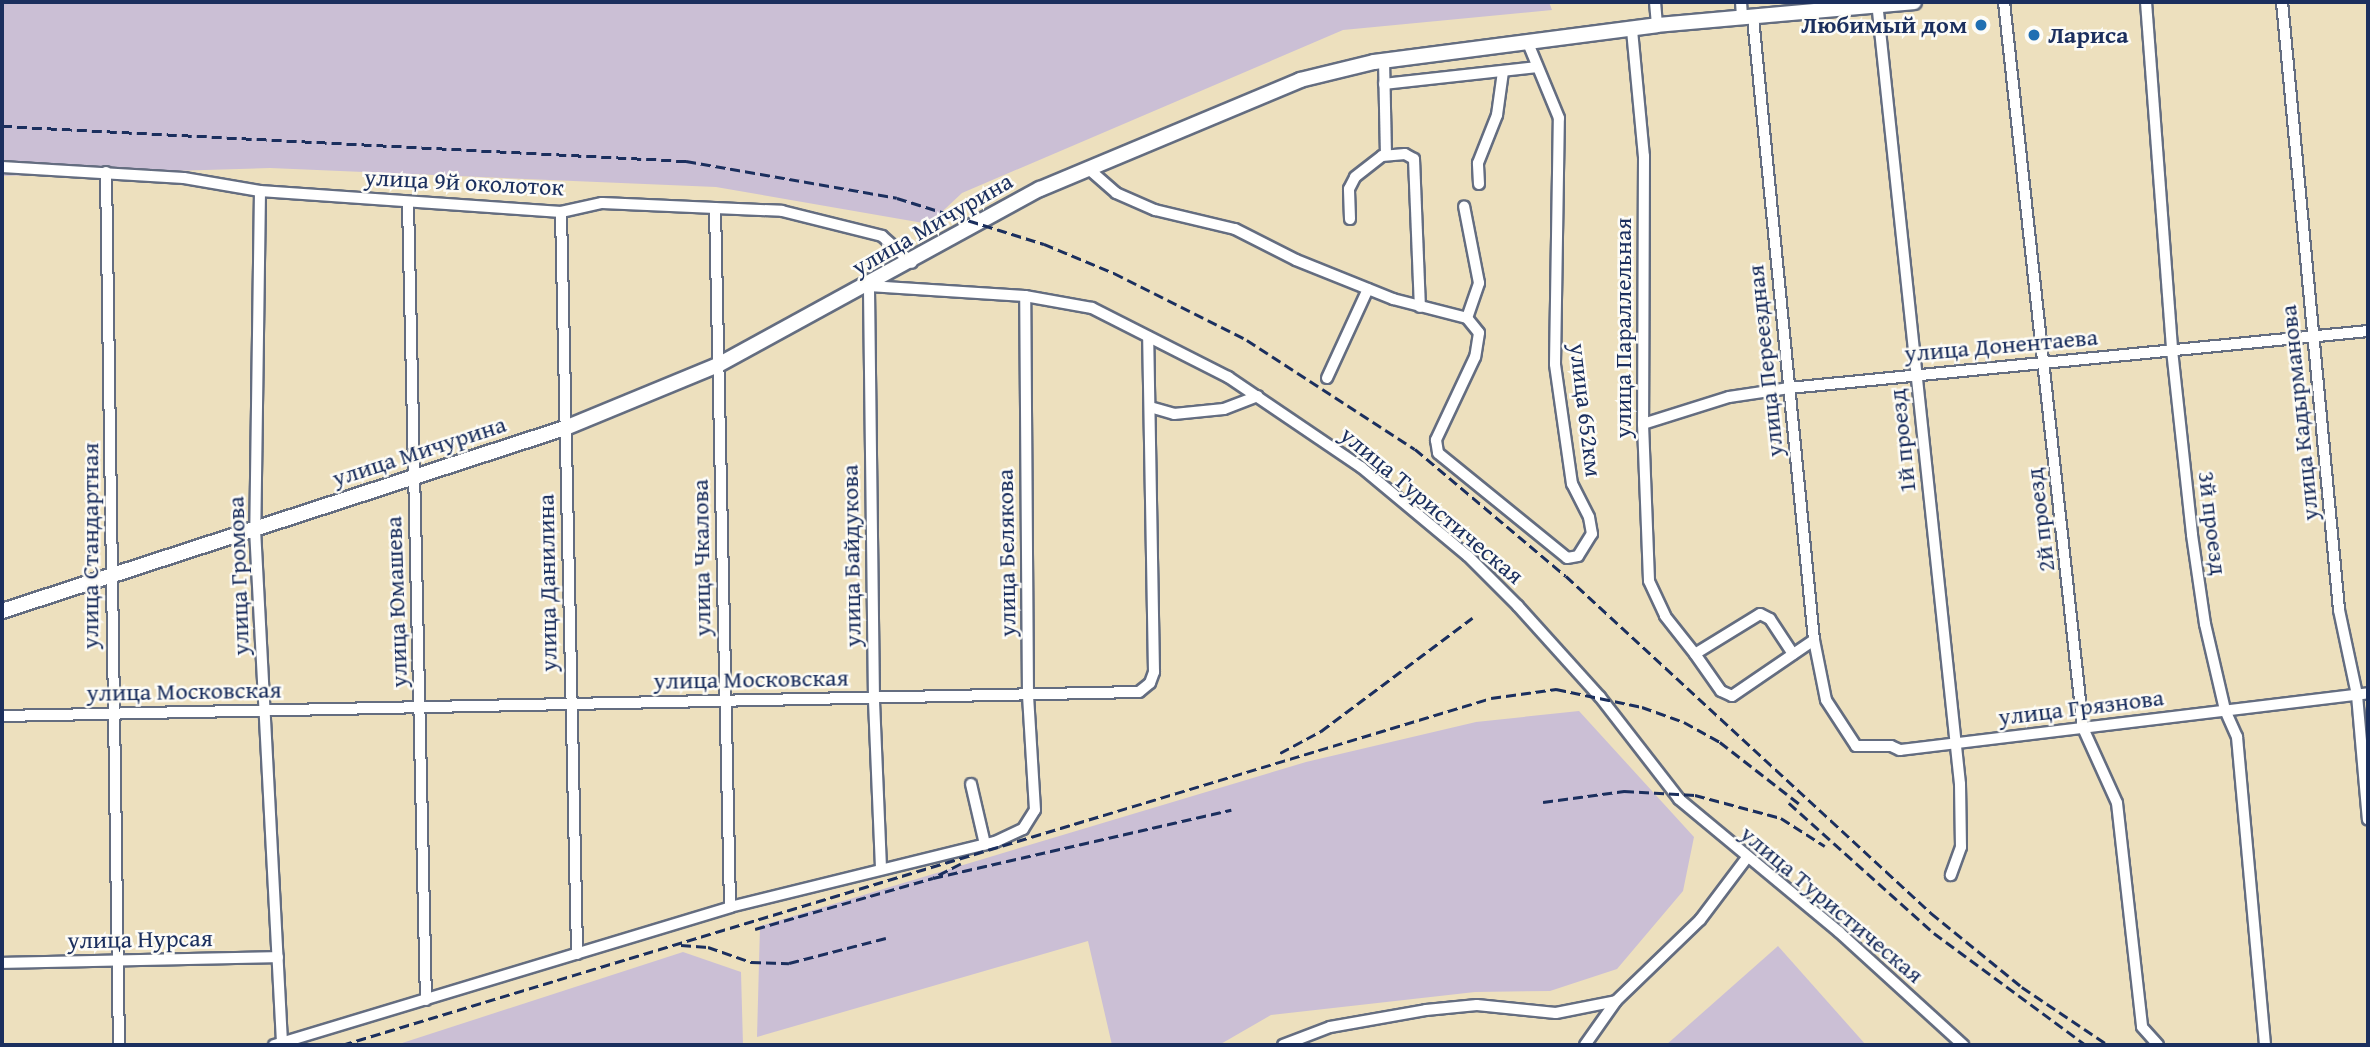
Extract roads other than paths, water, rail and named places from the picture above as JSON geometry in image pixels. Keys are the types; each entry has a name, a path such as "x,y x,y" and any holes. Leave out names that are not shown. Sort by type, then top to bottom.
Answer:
{"main road":[{"name":"улица Мичурина","path":"2,611 565,428 718,365 912,263 976,221 1040,189 1091,172 1290,84 1384,60 1528,44 1657,25 1914,2"}],"street":[{"path":"1655,2 1657,25"},
{"name":"улица Переездная","path":"1741,2 1748,18 1814,640 1826,700"},
{"name":"2й проезд","path":"2004,2 2040,364 2062,517 2083,728 2118,803 2142,1027 2158,1045"},
{"name":"3й проезд","path":"2146,2 2172,349 2192,535 2225,710 2236,737 2265,1045"},
{"name":"улица Кадырманова","path":"2282,2 2339,610 2362,694 2368,820"},
{"name":"1й проезд","path":"1877,4 1955,744 1961,847 1951,875"},
{"name":"улица Параллельная","path":"1632,30 1644,156 1643,424 1649,581 1665,616 1721,691 1732,696 1793,654"},
{"name":"улица 652км","path":"1467,318 1479,333 1475,357 1436,440 1438,453 1567,558 1577,556 1592,534 1589,517 1572,484 1555,363 1559,118 1528,44"},
{"path":"1384,60 1387,155"},
{"path":"1384,85 1537,67"},
{"path":"1479,184 1478,163 1497,116 1503,72"},
{"path":"1350,219 1349,188 1355,177 1387,155 1405,154 1416,165 1420,307"},
{"name":"улица 9й околоток","path":"2,167 224,181 260,191 561,212 602,203 782,211 882,236 912,263"},
{"name":"улица Стандартная","path":"106,172 113,576 112,712 120,1045"},
{"path":"1091,172 1116,193 1155,211 1235,229 1296,260 1368,289 1420,307 1467,318 1479,283 1464,206"},
{"name":"улица Громова","path":"260,191 255,529 278,957 278,1044"},
{"name":"улица Юмашева","path":"408,203 426,1000"},
{"name":"улица Чкалова","path":"715,208 730,907"},
{"name":"улица Данилина","path":"561,212 577,954"},
{"name":"улица Туристическая","path":"869,286 1025,296 1092,308 1258,396 1361,467 1468,556 1600,697 1679,799 1746,859 1839,932 1963,1045"},
{"name":"улица Байдукова","path":"869,286 874,699 881,868"},
{"path":"1327,379 1368,289"},
{"name":"улица Белякова","path":"985,844 1023,829 1035,810 1028,695 1025,296"},
{"name":"улица Донентаева","path":"1643,424 1729,397 1789,388 2368,331"},
{"name":"улица Московская","path":"2,716 1139,692 1150,684 1154,609 1149,337"},
{"path":"1150,407 1174,414 1224,409 1258,396"},
{"path":"1695,654 1760,614 1770,619 1793,654 1814,640"},
{"name":"улица Грязнова","path":"1826,700 1850,740 1862,749 1955,744 2362,694"},
{"path":"278,1044 730,907 985,844 971,784"},
{"path":"1585,1045 1616,1001 1700,920 1746,859"},
{"name":"улица Нурсая","path":"2,962 278,957"},
{"path":"1283,1045 1330,1027 1426,1010 1477,1005 1556,1013 1616,1001"}],"railway":[{"path":"2,126 686,161 897,198 1044,244 1114,273 1247,340 1415,449 1566,576 1931,913 2022,987 2108,1045"},
{"path":"1280,753 1321,731 1472,618"},
{"path":"342,1045 1491,698 1556,689 1642,707 1684,722 1720,742 1801,805"},
{"path":"1543,802 1624,791 1695,795 1781,818 1825,846"},
{"path":"1789,803 1934,933 2086,1045"},
{"path":"961,864 933,878 1231,810"},
{"path":"755,929 933,878"},
{"path":"681,945 708,947 751,962 789,963 886,938"}],"place":[{"name":"Любимый дом","path":"1981,25"},
{"name":"Лариса","path":"2034,35"}]}
